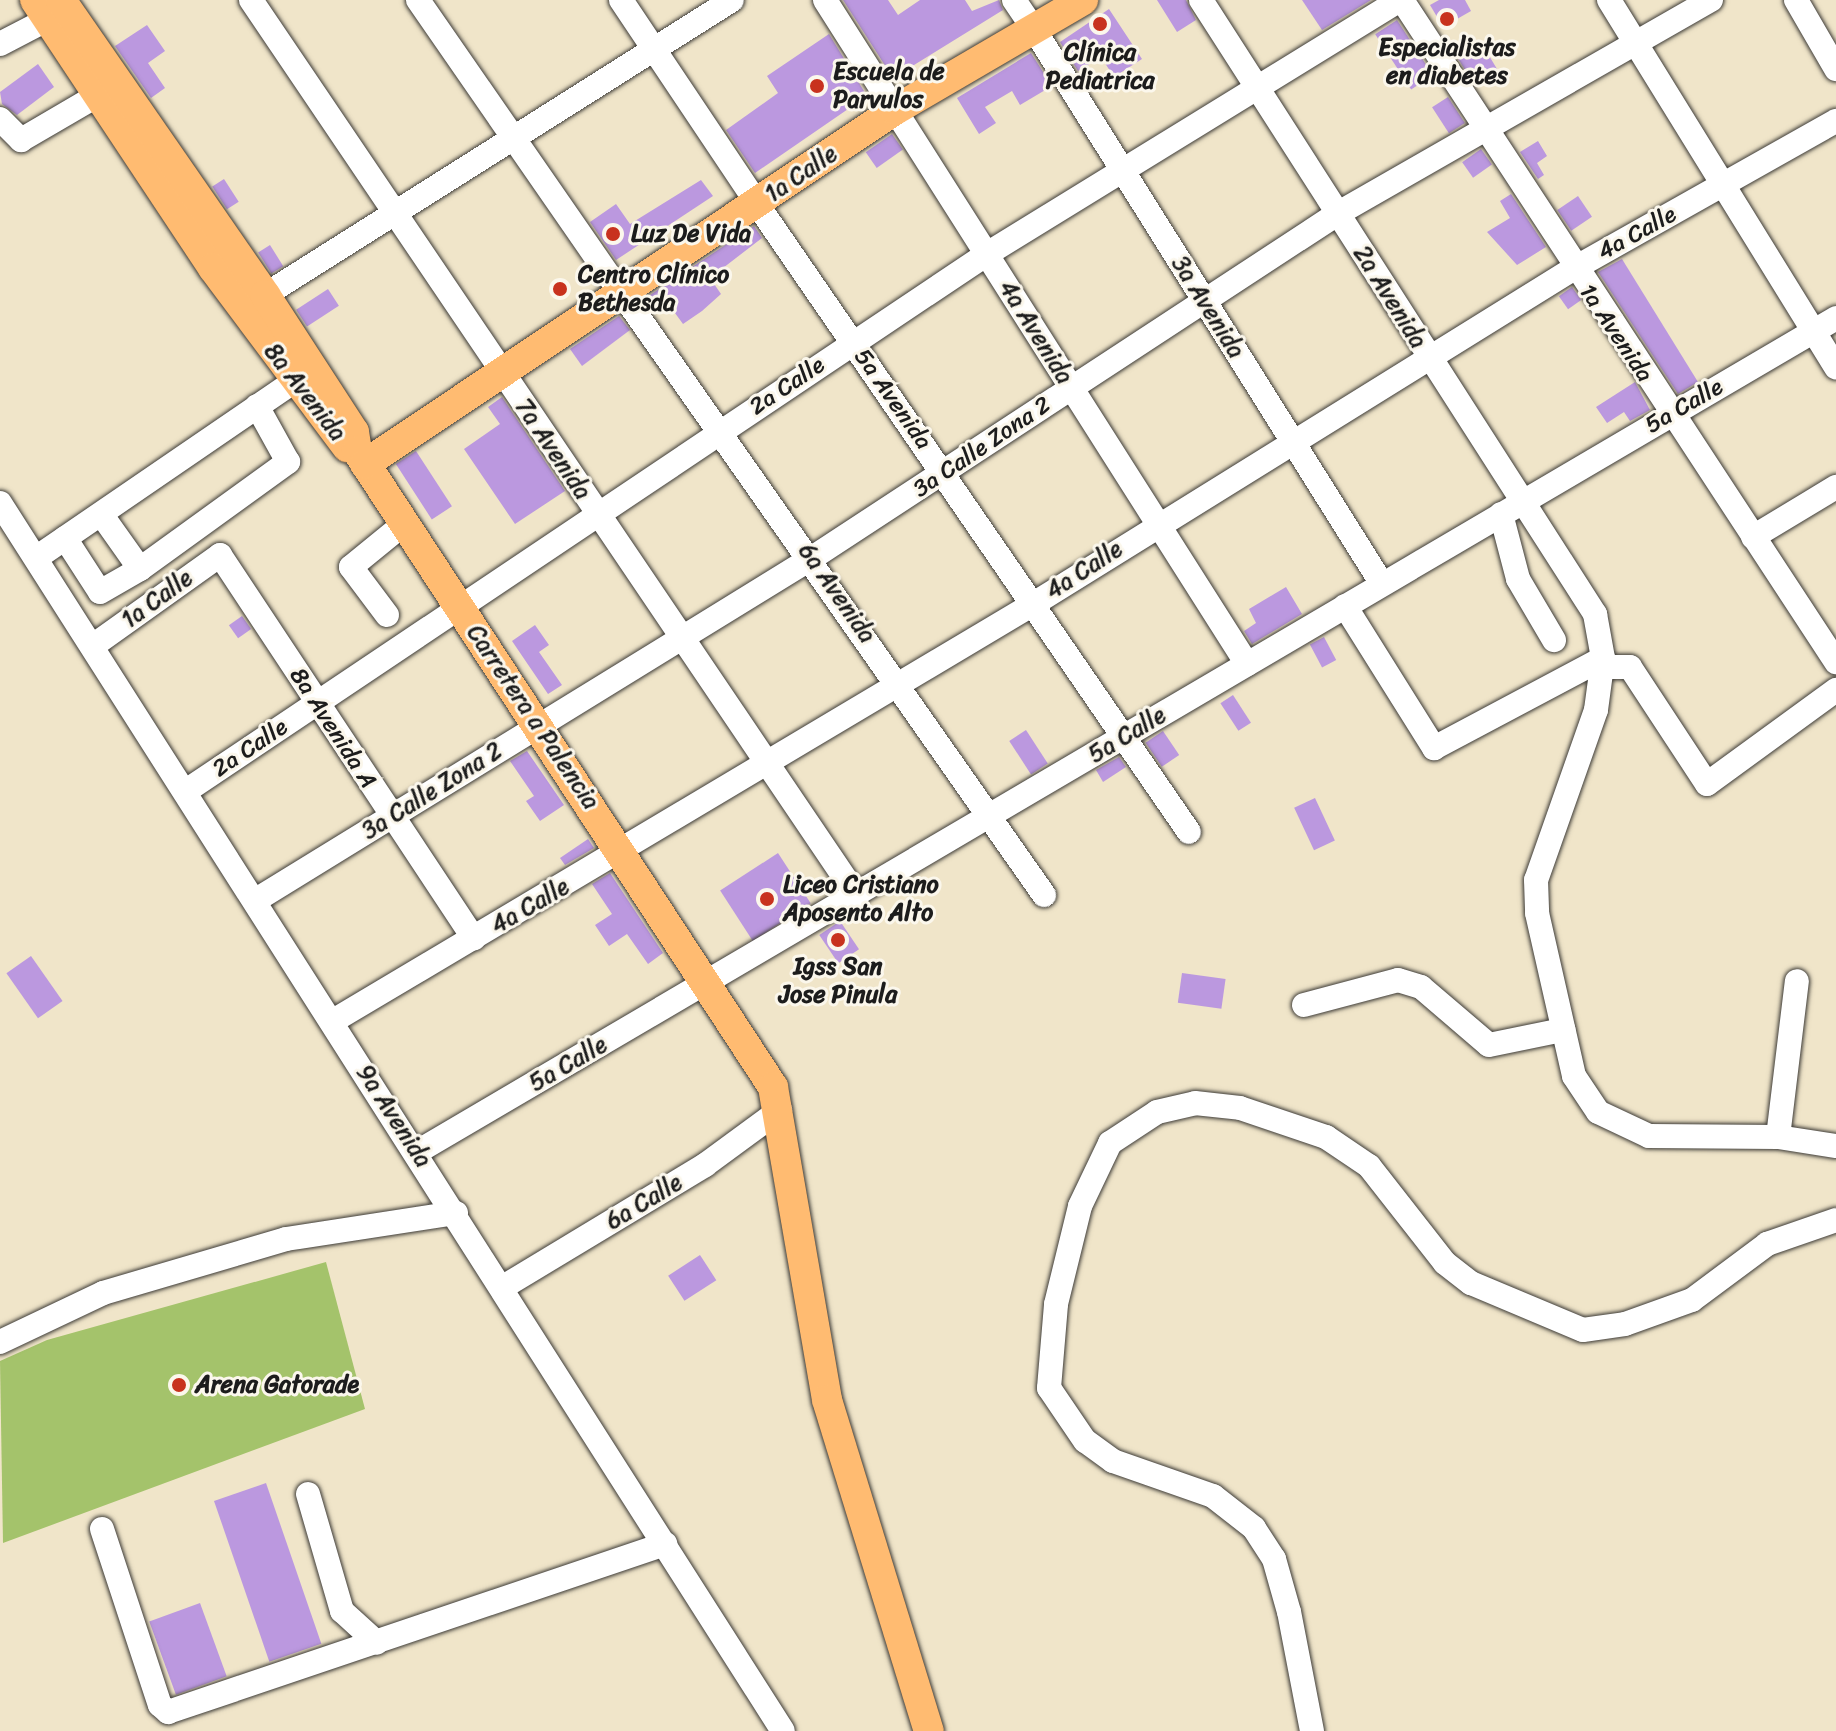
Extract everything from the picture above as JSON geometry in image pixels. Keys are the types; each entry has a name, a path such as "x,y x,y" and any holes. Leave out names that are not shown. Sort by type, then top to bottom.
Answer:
{"main road":[{"name":"1a Calle","path":"361,457 1025,16 1058,0"},
{"name":"1a Calle","path":"1025,16 1083,0"},
{"name":"8a Avenida","path":"48,6 98,95 293,382 338,443 361,457"},
{"name":"8a Avenida","path":"48,6 265,295 354,432 361,457"},
{"name":"Carretera a Palencia","path":"361,457 754,1051 780,1110 827,1400 929,1731"}],"street":[{"name":"7a Avenida","path":"251,0 857,896"},
{"name":"6a Avenida","path":"418,0 511,140 900,682 1044,895"},
{"name":"5a Avenida","path":"621,0 753,198 1127,735 1189,832"},
{"path":"265,295 732,0"},
{"name":"4a Avenida","path":"825,0 1247,664"},
{"name":"2a Avenida","path":"1201,0 1582,591 1603,662"},
{"name":"2a Calle","path":"186,791 987,254 1124,173 1257,87 1401,0"},
{"name":"1a Avenida","path":"1401,0 1573,269 1836,662"},
{"path":"1609,0 1836,367"},
{"name":"3a Calle Zona 2","path":"256,900 539,724 683,640 945,473 1337,214 1482,126 1711,0"},
{"path":"1796,0 1836,69"},
{"path":"0,44 48,6"},
{"name":"3a Avenida","path":"1025,16 1382,584"},
{"path":"0,119 21,140 98,95"},
{"name":"4a Calle","path":"333,1021 623,852 1035,603 1158,522 1430,359 1573,269 1836,121"},
{"name":"5a Calle","path":"417,1152 1836,318"},
{"path":"36,558 293,382"},
{"path":"65,538 100,592 140,569 288,462 257,406"},
{"path":"1753,537 1836,487"},
{"name":"9a Avenida","path":"0,503 94,645 783,1731"},
{"path":"101,514 140,569"},
{"path":"1501,514 1518,579 1554,640"},
{"path":"387,615 351,567 405,523"},
{"name":"1a Calle","path":"94,645 221,556"},
{"name":"8a Avenida A","path":"221,556 474,939"},
{"path":"1345,606 1434,748 1603,662 1630,667 1707,784 1836,690"},
{"path":"1603,662 1596,710 1536,880 1563,1030 1584,1095 1621,1127 1692,1139 1778,1137 1836,1146"},
{"path":"1304,1005 1398,980 1421,987 1489,1045 1563,1030"},
{"path":"1778,1137 1797,981"},
{"path":"1312,1731 1289,1612 1274,1559 1254,1528 1213,1496 1113,1461 1085,1441 1049,1388 1056,1304 1080,1206 1110,1143 1157,1112 1195,1103 1240,1108 1326,1137 1369,1166 1454,1270 1503,1300 1583,1330 1625,1324 1692,1300 1767,1244 1836,1220"},
{"name":"6a Calle","path":"503,1287 705,1165 780,1110"},
{"path":"0,1342 103,1293 286,1239 456,1213"},
{"path":"308,1494 342,1611 377,1643"},
{"path":"102,1529 160,1705 168,1712 665,1544"}],"green space":[{"name":"Arena Gatorade","path":"326,1262 365,1409 3,1543 0,1361 47,1340"}],"building":[{"path":"843,0 888,0 898,15 920,0 965,0 972,11 999,0 1003,10 893,78"},
{"path":"1157,0 1186,0 1196,20 1177,32"},
{"path":"1302,0 1371,0 1322,30"},
{"name":"Especialistas en diabetes","path":"1439,0 1465,0 1471,11 1443,27 1430,5"},
{"path":"1109,9 1142,59 1114,77 1101,57 1078,71 1060,42"},
{"path":"1397,20 1433,75 1411,90 1375,34"},
{"path":"147,25 165,51 148,63 165,88 151,98 115,46"},
{"name":"Escuela de Parvulos","path":"829,34 867,96 755,173 726,130 778,93 767,76"},
{"path":"1482,44 1499,72 1475,87 1458,58"},
{"path":"1031,53 1052,86 1020,105 1012,91 985,107 996,123 979,134 957,98"},
{"path":"38,64 54,87 17,115 2,104 0,92"},
{"path":"1448,97 1465,123 1449,133 1432,107"},
{"path":"892,134 903,150 877,168 866,152"},
{"path":"1538,141 1547,156 1537,163 1544,175 1538,179 1520,152"},
{"path":"1481,149 1492,165 1473,178 1462,162"},
{"path":"224,179 239,202 227,209 212,187"},
{"path":"701,180 713,196 616,260 590,222 616,204 630,224"},
{"path":"1511,194 1546,247 1517,265 1487,232 1510,218 1500,201"},
{"path":"1578,196 1592,217 1571,231 1557,210"},
{"path":"754,226 762,238 710,278 721,294 683,324 664,298 650,307 644,299"},
{"path":"270,245 283,266 271,274 258,252"},
{"path":"1622,259 1698,382 1678,394 1598,272"},
{"path":"1572,287 1581,300 1568,309 1559,296"},
{"path":"328,289 339,306 307,326 296,310"},
{"path":"619,316 630,330 582,366 570,349"},
{"path":"1635,382 1650,410 1630,421 1624,412 1607,423 1596,407"},
{"path":"502,397 565,491 515,524 464,449 500,424 488,407"},
{"path":"416,451 452,506 432,519 396,464"},
{"path":"1286,587 1302,614 1252,644 1244,631 1256,623 1249,609"},
{"path":"242,616 251,629 238,638 229,625"},
{"path":"535,625 549,645 539,652 562,685 548,694 512,641"},
{"path":"1324,637 1336,660 1322,667 1310,645"},
{"path":"1233,695 1251,723 1238,731 1220,703"},
{"path":"1026,730 1048,764 1031,774 1009,741"},
{"path":"1163,731 1179,755 1162,767 1146,743"},
{"path":"527,751 564,805 540,821 526,801 534,796 510,761"},
{"path":"1119,757 1126,767 1103,782 1096,770"},
{"path":"1315,798 1335,841 1314,850 1294,808"},
{"path":"588,839 594,848 565,865 560,858"},
{"name":"Liceo Cristiano Aposento Alto","path":"778,853 811,903 753,941 720,891"},
{"path":"610,873 663,953 648,964 627,934 609,946 595,925 612,914 592,884"},
{"name":"Igss San Jose Pinula","path":"840,921 859,949 838,963 819,935"},
{"path":"31,956 63,1001 38,1018 6,973"},
{"path":"1182,973 1226,979 1221,1009 1178,1003"},
{"path":"700,1255 716,1280 684,1301 668,1276"},
{"path":"266,1483 321,1644 269,1662 214,1501"},
{"path":"200,1603 227,1676 176,1695 149,1621"}],"place":[{"name":"Especialistas en diabetes","path":"1447,19"},
{"name":"Clínica Pediatrica","path":"1100,24"},
{"name":"Escuela de Parvulos","path":"817,86"},
{"name":"Luz De Vida","path":"613,234"},
{"name":"Centro Clínico Bethesda","path":"560,289"},
{"name":"Liceo Cristiano Aposento Alto","path":"767,899"},
{"name":"Igss San Jose Pinula","path":"838,940"},
{"name":"Arena Gatorade","path":"179,1385"}]}
